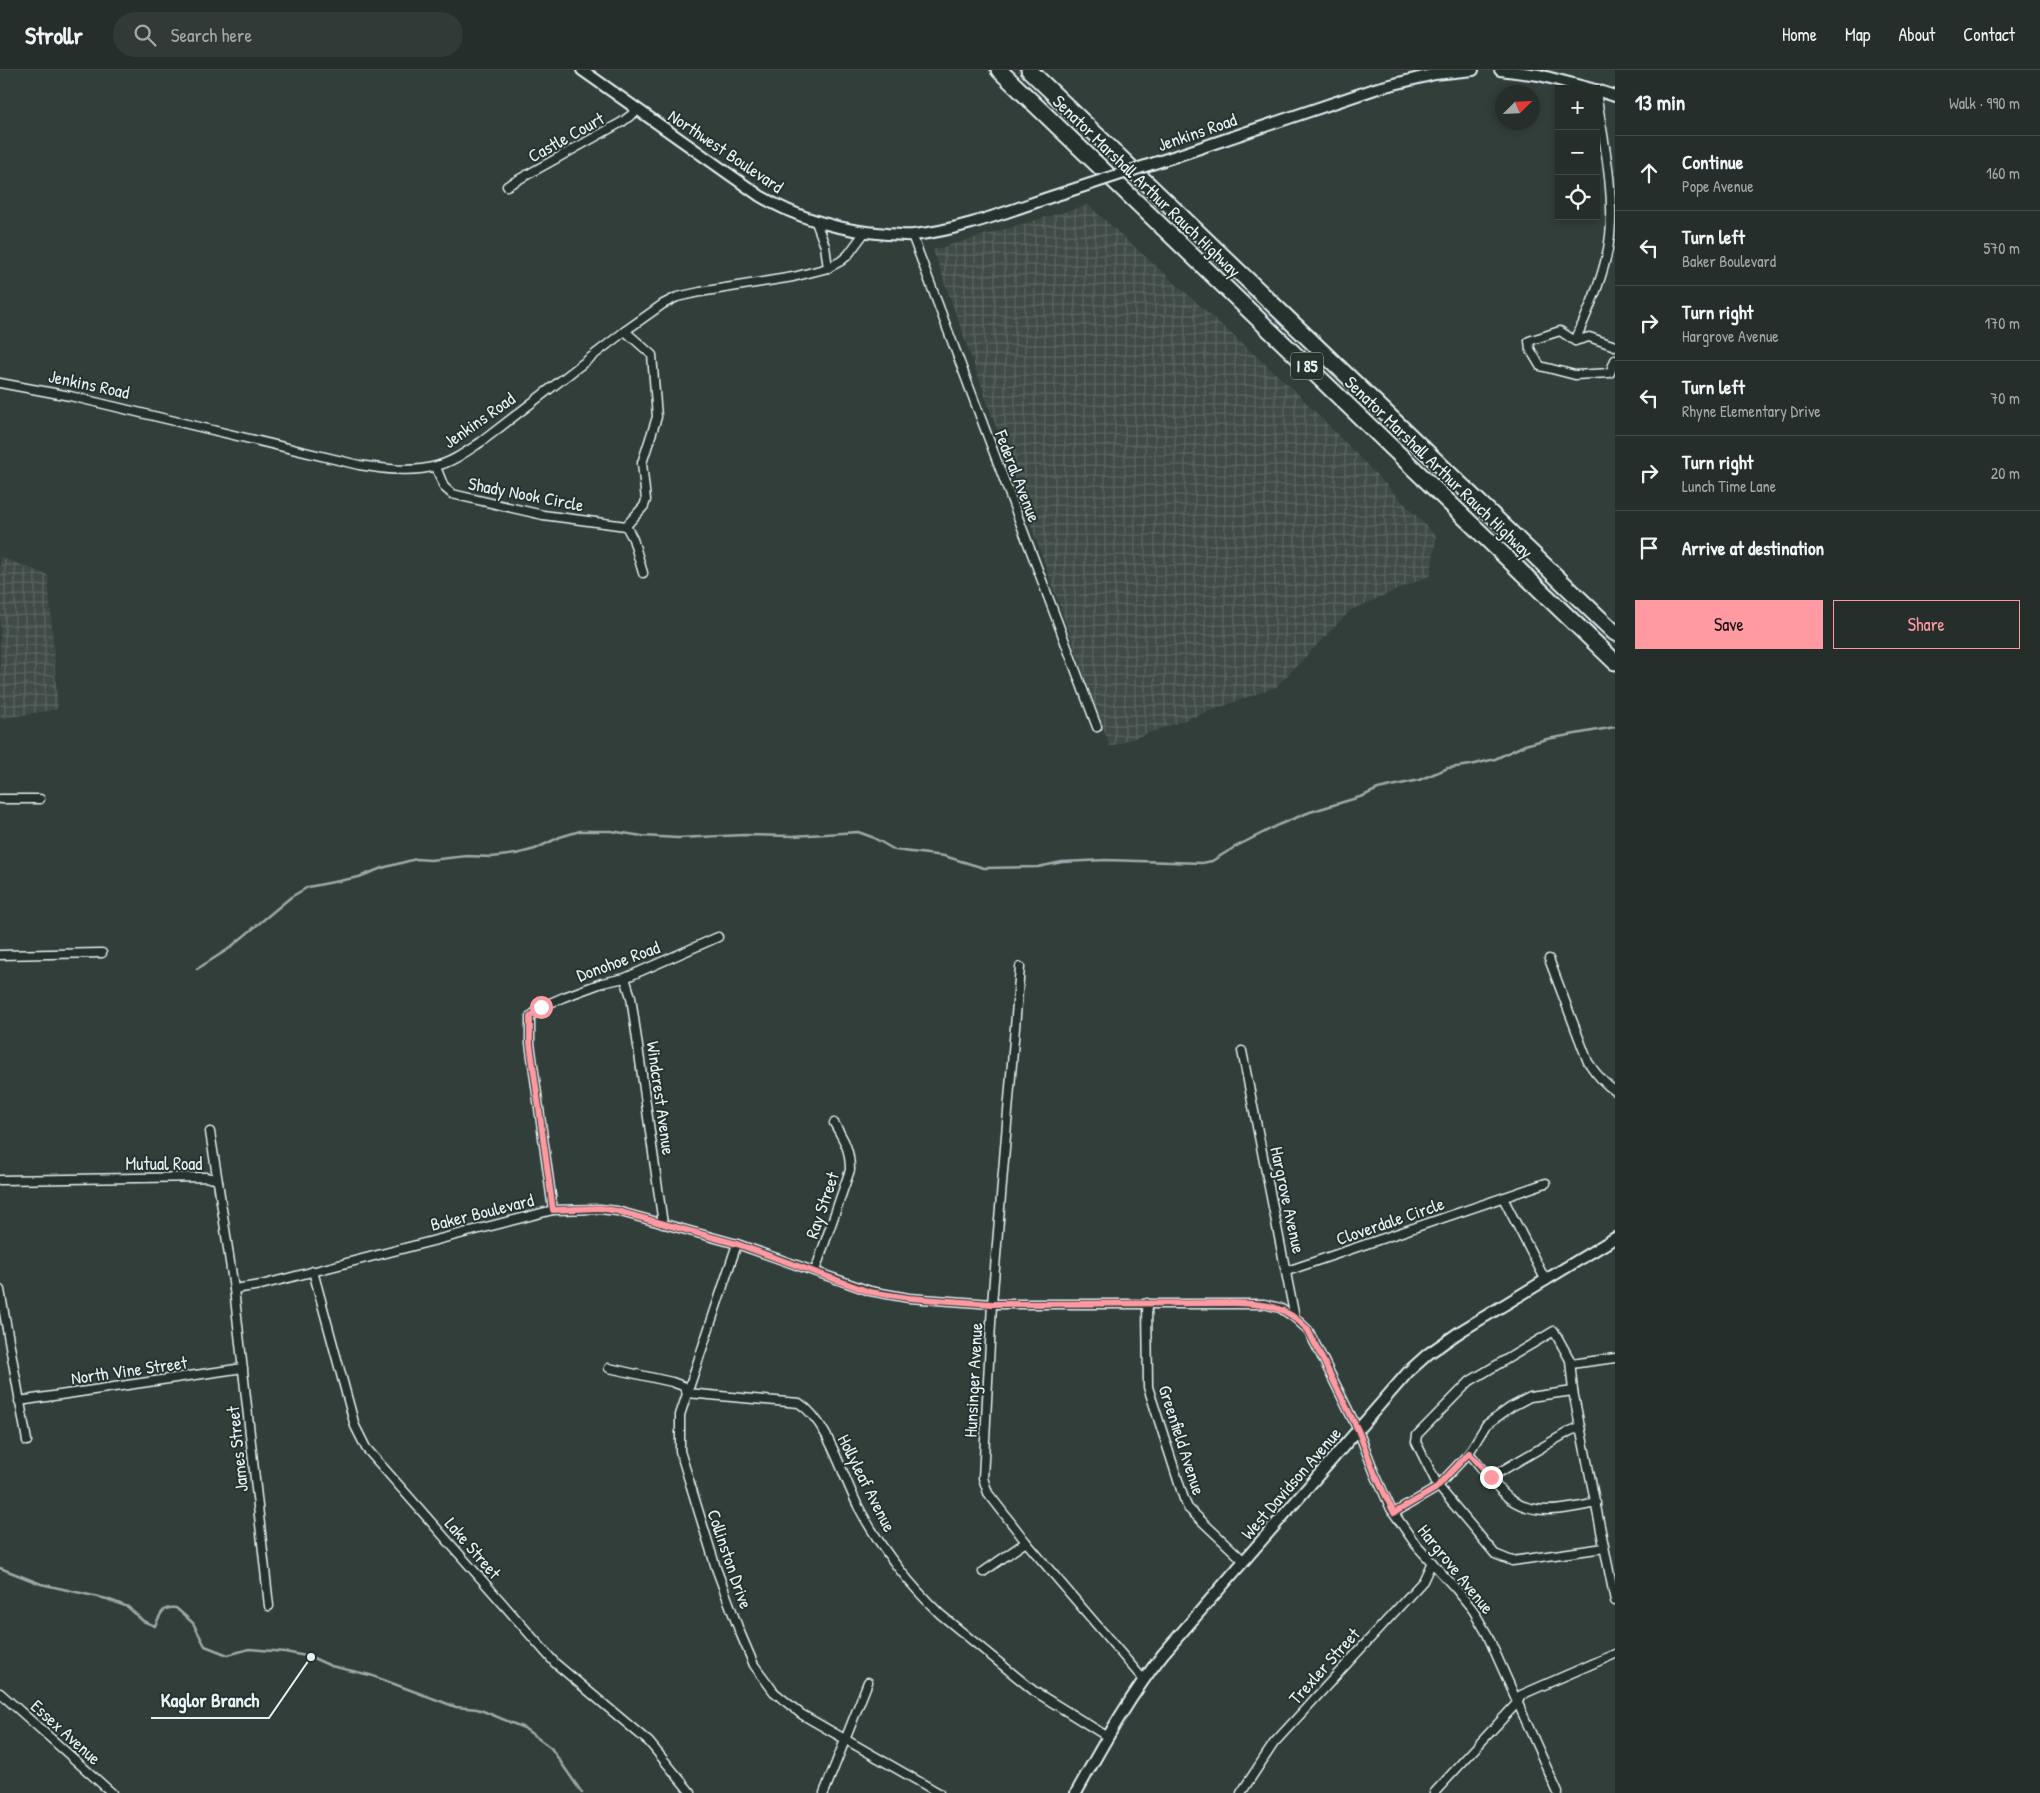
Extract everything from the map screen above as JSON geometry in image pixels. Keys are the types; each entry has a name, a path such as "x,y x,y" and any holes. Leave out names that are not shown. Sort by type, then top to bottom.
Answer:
{"highway":[{"name":"Senator Marshall Arthur Rauch Highway","path":"1000,70 1615,662"},
{"name":"Senator Marshall Arthur Rauch Highway","path":"1029,70 1615,633"}],"street":[{"name":"Northwest Boulevard","path":"582,70 760,196 816,222 865,232"},
{"name":"Jenkins Road","path":"0,383 70,396 359,465 398,470 436,466 458,457 481,442 625,331 651,312 677,297 793,277 828,268 848,255 865,232 912,235 969,223 1378,88 1434,74 1473,70"},
{"path":"1500,70 1539,75 1577,85"},
{"path":"1600,92 1615,96"},
{"name":"Castle Court","path":"507,186 614,126 638,110"},
{"path":"1575,342 1608,252 1610,237 1611,201 1600,120"},
{"path":"816,222 825,246 828,268"},
{"name":"Federal Avenue","path":"912,235 1097,727"},
{"path":"625,331 652,355 657,417 642,463 646,500 644,506 626,526 633,538 643,573"},
{"path":"1575,342 1560,331 1529,341 1530,349 1540,366 1575,375 1610,372 1615,360"},
{"path":"1575,342 1589,338 1615,346"},
{"name":"Shady Nook Circle","path":"436,466 444,488 452,494 551,517 626,526"},
{"path":"0,798 40,799"},
{"name":"Donohoe Road","path":"553,1210 530,1043 530,1017 541,1007 564,997 602,983 625,978 718,937"},
{"path":"0,955 102,953"},
{"path":"1548,959 1588,1062 1596,1075 1615,1091"},
{"name":"Hunsinger Avenue","path":"1020,967 992,1304 984,1478 988,1493 1026,1542 1143,1679"},
{"name":"Windcrest Avenue","path":"625,978 631,997 663,1224"},
{"name":"Hargrove Avenue","path":"1242,1051 1295,1318 1308,1330 1358,1430 1375,1474 1394,1513 1416,1545 1456,1589 1478,1618 1487,1634 1558,1793"},
{"name":"Ray Street","path":"815,1271 850,1170 850,1154 844,1139 834,1123"},
{"path":"210,1132 218,1182"},
{"name":"Mutual Road","path":"0,1180 205,1177 216,1179 234,1289"},
{"name":"Cloverdale Circle","path":"1287,1272 1546,1183"},
{"path":"1503,1198 1546,1280"},
{"name":"Baker Boulevard","path":"234,1289 261,1285 553,1210 600,1208 737,1244 870,1292 935,1302 992,1304 1264,1304 1288,1312 1295,1318"},
{"name":"West Davidson Avenue","path":"1076,1793 1143,1679 1409,1371 1428,1354 1460,1331 1615,1238"},
{"name":"Collinston Drive","path":"737,1244 679,1421 681,1459 739,1630 754,1665 774,1692 789,1706 939,1793"},
{"name":"Lake Street","path":"313,1272 355,1426 366,1448 555,1663 648,1742 691,1793"},
{"name":"James Street","path":"234,1289 269,1606"},
{"path":"0,1290 27,1442"},
{"name":"Greenfield Avenue","path":"1146,1303 1148,1387 1184,1498 1188,1508 1244,1561"},
{"path":"1604,1548 1512,1561 1495,1554 1438,1486 1416,1442 1417,1435 1470,1381 1554,1332 1571,1364 1573,1391 1615,1601"},
{"path":"1571,1364 1615,1358"},
{"name":"North Vine Street","path":"19,1401 243,1368"},
{"name":"Hollyleaf Avenue","path":"609,1368 672,1382 683,1386 687,1393 799,1403 810,1410 820,1424 859,1508 876,1536 897,1566 926,1600 940,1614 1034,1691 1108,1736"},
{"path":"1394,1513 1438,1486 1469,1453 1486,1425 1511,1407 1530,1397 1573,1391"},
{"path":"1491,1477 1570,1430 1580,1427"},
{"path":"1469,1453 1510,1499 1526,1506 1545,1511 1596,1503"},
{"path":"983,1572 1026,1542"},
{"name":"Trexler Street","path":"1241,1793 1274,1743 1423,1580 1432,1562"},
{"path":"1434,1793 1518,1702 1521,1695 1615,1654"},
{"path":"824,1793 868,1682"},
{"name":"Essex Avenue","path":"0,1693 112,1793"}],"shaded area":[{"path":"1088,205 1296,392 1436,536 1431,575 1351,610 1276,687 1110,747 933,250"},
{"path":"0,557 48,575 58,709 0,719"}],"waterway":[{"path":"197,969 227,950 291,897 308,887 359,877 382,868 416,859 430,860 467,856 492,857 516,854 535,849 560,837 580,831 611,831 642,836 678,838 744,835 793,836 858,832 872,837 895,850 944,856 984,868 1038,867 1062,862 1106,860 1202,863 1212,861 1278,825 1310,812 1363,796 1378,789 1419,780 1448,768 1495,759 1525,745 1547,739 1615,727"},
{"path":"0,1568 41,1584 107,1599 128,1607 143,1621 155,1626 160,1615 165,1610 176,1608 193,1623 205,1646 228,1655 249,1649 285,1652 311,1657 331,1666 370,1675 456,1707 483,1711 524,1728 551,1748 582,1793"}],"place":[{"name":"Kaglor Branch","path":"311,1657"}],"route":[{"path":"541,1007 530,1017 530,1043 553,1210 600,1208 617,1211 737,1244 870,1292 935,1302 992,1304 1231,1303 1264,1304 1280,1308 1300,1320 1308,1330 1358,1430 1375,1474 1394,1513 1435,1489 1469,1453 1491,1477"}]}
